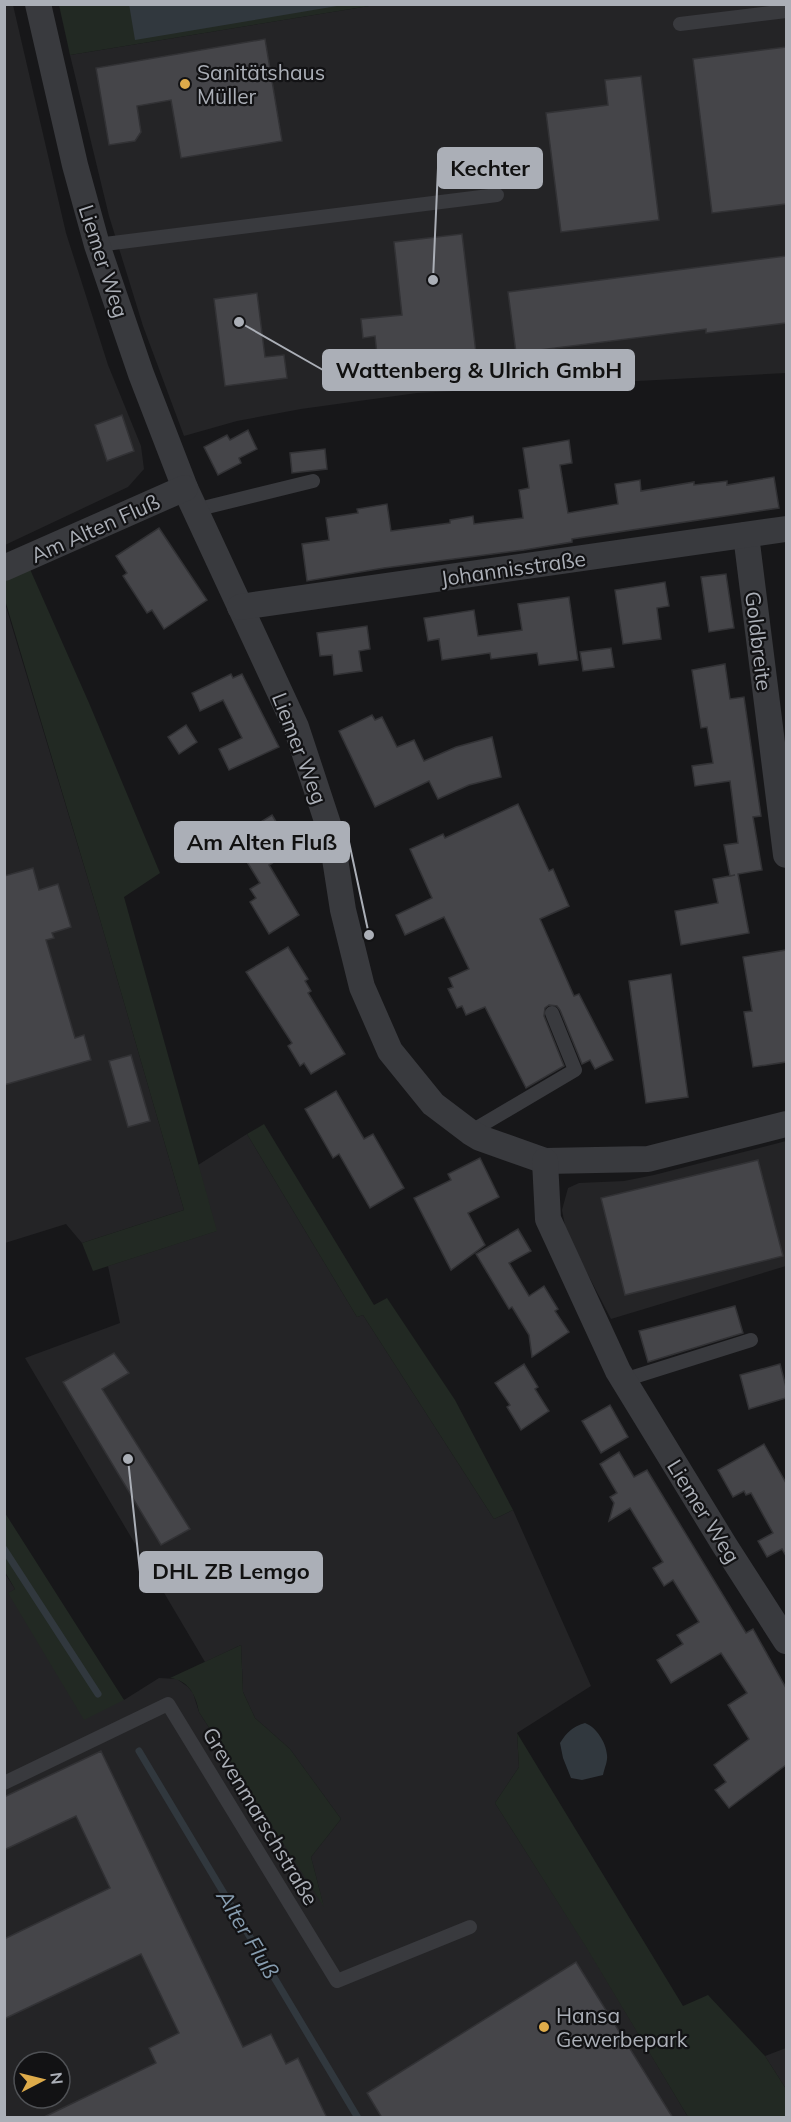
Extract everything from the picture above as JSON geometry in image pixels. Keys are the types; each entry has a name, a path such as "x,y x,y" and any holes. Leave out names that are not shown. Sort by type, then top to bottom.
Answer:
{"street":[{"name":"Liemer Weg","path":"38,4 75,165 97,244 141,374 190,499 296,727 331,833 343,910 362,987 390,1051 433,1104 470,1132 480,1138 545,1161 648,1159 786,1124"},
{"name":"Am Alten Fluß","path":"4,568 190,499"},
{"name":"Johannisstraße","path":"240,607 786,529"},
{"name":"Goldbreite","path":"746,535 786,855"},
{"name":"Liemer Weg","path":"545,1161 548,1219 624,1380 786,1641"}],"lane":[{"path":"680,24 786,10"},
{"path":"97,244 497,195"},
{"path":"190,499 313,481"},
{"path":"470,1132 575,1070 552,1012"},
{"path":"624,1380 751,1340"},
{"name":"Grevenmarschstraße","path":"4,1783 168,1704 337,1981 471,1927"}],"shaded area":[{"path":"129,4 343,4 343,5 135,40"},
{"path":"4,5 13,5 66,233 108,365 141,446 144,469 128,487 5,545"},
{"path":"59,5 375,5 70,55"},
{"path":"375,5 786,5 786,373 417,393 301,409 237,421 184,436 143,326 109,216 70,55"},
{"path":"29,567 160,873 124,897 217,1231 93,1271 82,1243 184,1210 5,600 5,580"},
{"path":"4,600 184,1210 82,1243 66,1224 5,1243"},
{"path":"264,1124 374,1305 387,1298 455,1400 513,1510 494,1519 363,1315 357,1317 247,1134"},
{"path":"247,1134 357,1317 363,1315 494,1519 513,1510 591,1686 517,1733 519,1767 495,1803 586,1946 688,2117 5,2117 4,1572 15,1589 9,1593 124,1700 159,1678 177,1679 188,1687 193,1693 199,1712 323,1904 311,1857 341,1819 290,1749 255,1718 243,1692 241,1645 205,1662 25,1358 120,1323 108,1266 216,1231 198,1165"},
{"path":"786,1141 786,1266 611,1319 565,1226 562,1210 568,1188 579,1183 624,1181 654,1175"},
{"path":"5,1513 124,1700 84,1720 8,1593 15,1589 5,1572"},
{"path":"241,1645 243,1692 255,1718 290,1749 341,1819 311,1857 324,1907 199,1712 196,1700 187,1685 170,1678"},
{"path":"585,1723 600,1736 605,1745 607,1757 603,1775 582,1780 571,1778 560,1743 570,1730"},
{"path":"517,1733 683,2006 708,1995 765,2056 786,2089 786,2117 688,2117 586,1947 495,1803 519,1767"},
{"path":"786,2048 786,2089 765,2056"}],"building":[{"name":"Sanitätshaus Müller","path":"265,39 282,141 181,158 171,100 137,106 141,132 135,141 109,145 96,68"},
{"path":"786,47 786,204 712,213 693,59"},
{"path":"641,76 659,220 561,232 546,113 608,105 605,80"},
{"path":"462,234 476,353 378,364 375,336 363,338 361,319 402,315 394,242"},
{"path":"786,256 786,323 706,333 706,329 516,353 508,292"},
{"path":"257,293 265,357 284,355 287,378 225,386 214,299"},
{"path":"122,415 134,451 107,461 95,425"},
{"path":"248,430 257,449 239,458 241,463 218,475 204,447 227,435 230,440"},
{"path":"569,440 572,463 560,465 568,513 618,504 615,484 640,480 641,491 694,482 694,485 727,481 727,485 774,477 779,508 572,539 572,542 524,550 384,568 307,581 302,544 329,540 326,518 358,513 357,509 387,504 391,531 450,523 450,520 473,516 474,524 523,518 519,490 529,488 523,448"},
{"path":"325,449 327,469 292,473 290,453"},
{"path":"159,528 207,600 164,629 152,610 147,613 123,576 127,573 116,556"},
{"path":"726,574 734,628 709,632 701,577"},
{"path":"665,582 669,606 657,608 661,639 623,644 615,590"},
{"path":"569,597 578,660 539,665 537,653 491,659 490,653 442,660 439,639 428,641 424,618 474,610 478,636 522,630 518,604"},
{"path":"367,626 370,649 359,651 362,671 334,675 332,655 320,656 317,633"},
{"path":"611,648 614,667 583,671 580,652"},
{"path":"725,664 730,699 744,697 761,816 753,817 762,870 738,874 749,933 681,945 675,911 718,903 713,879 730,876 724,845 738,843 730,781 695,786 692,766 713,763 707,727 701,728 692,670"},
{"path":"231,674 233,678 242,674 279,747 229,770 219,749 242,738 223,700 200,711 192,693"},
{"path":"372,715 375,720 382,717 397,747 414,740 424,761 456,747 492,737 501,777 469,785 438,799 429,781 375,807 339,731"},
{"path":"186,725 197,742 179,754 168,737"},
{"path":"518,804 549,871 553,869 569,906 540,919 574,996 579,994 613,1060 595,1069 590,1060 582,1064 560,1010 557,1006 549,1005 545,1008 544,1016 564,1066 526,1088 485,1007 466,1015 462,1006 457,1008 448,989 453,987 449,978 469,969 444,917 405,935 396,915 432,898 410,849 443,834 445,838"},
{"path":"272,815 293,850 269,865 299,915 269,934 250,902 256,898 250,889 260,883 233,839"},
{"path":"33,868 39,890 58,884 71,927 52,933 54,938 46,940 75,1038 84,1035 91,1060 4,1085 4,876"},
{"path":"288,947 308,979 305,981 311,991 308,993 345,1054 311,1074 304,1063 300,1066 288,1046 292,1043 246,972"},
{"path":"786,950 786,1062 753,1067 744,1012 752,1011 743,957"},
{"path":"671,974 688,1097 646,1103 629,981"},
{"path":"131,1055 150,1121 128,1127 109,1061"},
{"path":"336,1091 364,1139 373,1134 404,1188 370,1208 339,1154 333,1158 305,1109"},
{"path":"480,1158 499,1197 468,1213 485,1245 451,1270 414,1198 451,1180 448,1174"},
{"path":"758,1160 783,1256 625,1295 601,1198"},
{"path":"518,1229 531,1251 509,1263 529,1296 544,1286 558,1309 555,1311 569,1332 532,1357 529,1335 512,1307 509,1309 476,1254"},
{"path":"735,1306 743,1333 648,1362 639,1331"},
{"path":"114,1353 129,1373 102,1389 190,1529 161,1545 63,1382"},
{"path":"524,1364 538,1387 535,1389 549,1411 521,1430 507,1407 510,1405 495,1383"},
{"path":"780,1364 786,1387 786,1398 749,1409 740,1375"},
{"path":"610,1405 628,1437 601,1453 582,1421"},
{"path":"764,1444 786,1483 786,1556 782,1549 767,1557 758,1541 773,1533 751,1493 746,1495 744,1491 733,1497 718,1470"},
{"path":"619,1452 634,1477 647,1470 746,1633 753,1629 786,1688 786,1765 729,1808 715,1790 726,1782 714,1765 749,1739 728,1705 747,1693 721,1653 671,1683 657,1660 683,1644 677,1635 699,1622 673,1580 664,1586 653,1568 663,1562 630,1508 609,1521 614,1503 610,1497 617,1493 600,1464"},
{"path":"101,1751 243,2047 271,2034 286,2064 298,2058 327,2118 42,2118 59,2110 72,2110 72,2104 156,2063 149,2048 179,2033 141,1954 4,2019 4,1939 110,1888 76,1816 4,1850 4,1797"},
{"name":"Hansa Gewerbepark","path":"576,1962 673,2118 382,2118 367,2093"}],"waterway":[{"name":"Alter Fluß","path":"4,1549 98,1694"},
{"name":"Alter Fluß","path":"139,1751 358,2118"}],"place":[{"name":"Sanitätshaus Müller","path":"185,84"},
{"name":"Kechter","path":"433,280"},
{"name":"Wattenberg & Ulrich GmbH","path":"239,322"},
{"name":"Am Alten Fluß","path":"369,935"},
{"name":"DHL ZB Lemgo","path":"128,1459"},
{"name":"Hansa Gewerbepark","path":"544,2027"}]}
